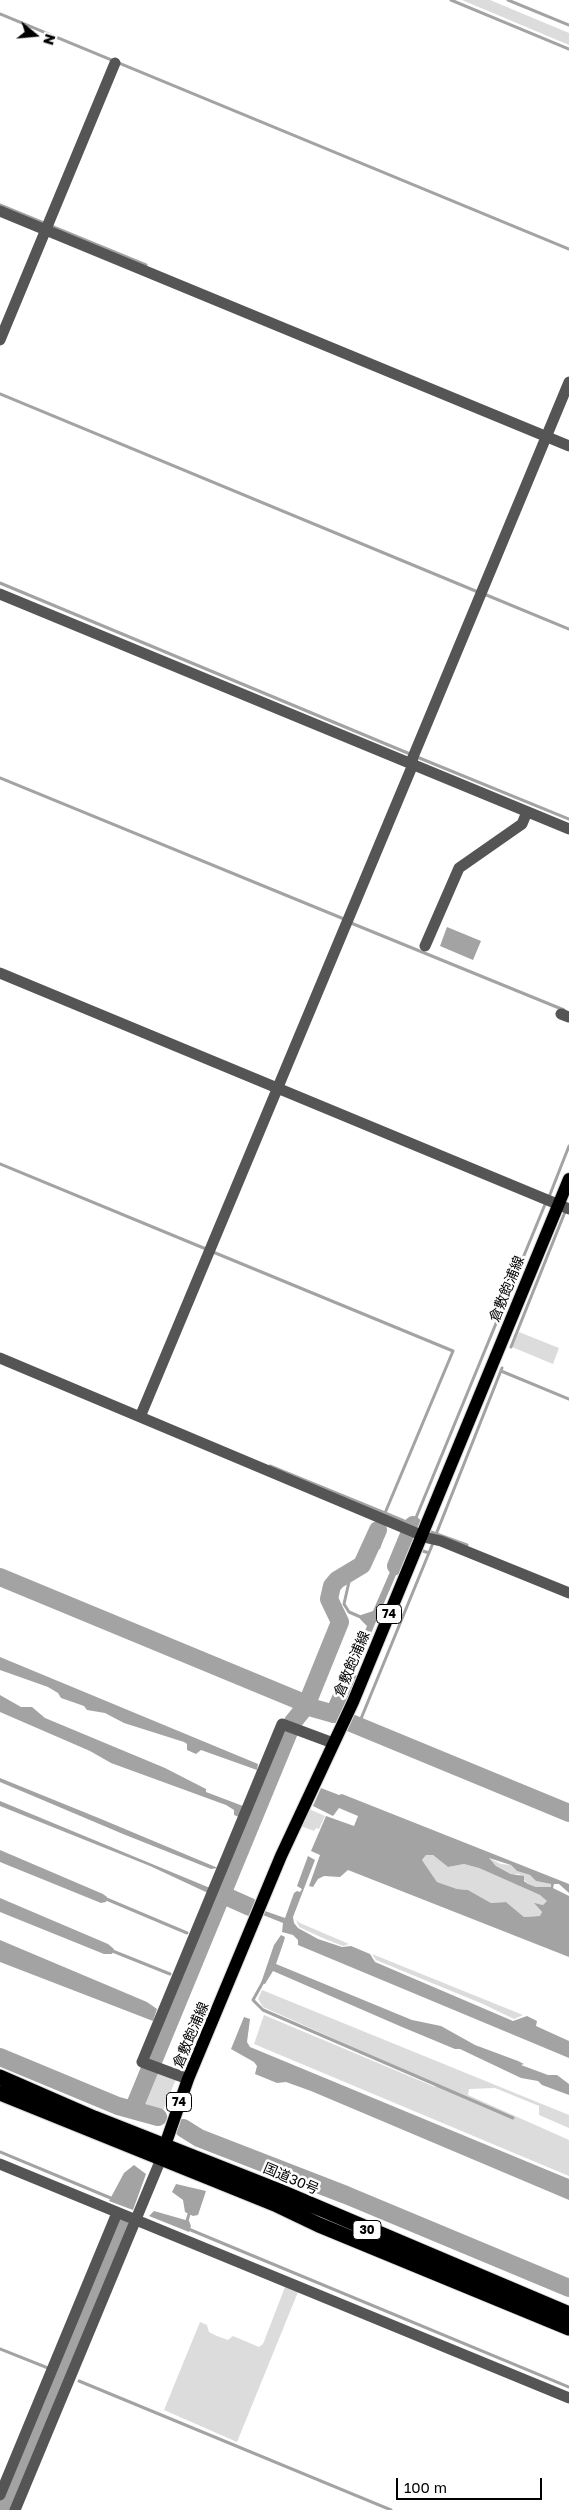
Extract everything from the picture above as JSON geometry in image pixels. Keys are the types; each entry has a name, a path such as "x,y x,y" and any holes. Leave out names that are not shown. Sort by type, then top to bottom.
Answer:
{"highway":[{"name":"国道30号","path":"0,2077 319,2225 569,2328"},
{"name":"国道30号","path":"0,2092 163,2152 569,2314"}],"main road":[{"name":"倉敷飽浦線","path":"163,2152 188,2079 281,1856 353,1702 555,1204 569,1179"}],"street":[{"path":"0,340 115,63"},
{"path":"0,212 48,226 548,433 569,446"},
{"path":"140,1417 278,1089 569,382"},
{"path":"0,594 569,829"},
{"path":"425,946 459,868 522,824 527,812"},
{"path":"0,973 555,1204"},
{"path":"0,1358 422,1535 569,1593"},
{"path":"188,2079 142,2062 282,1724 333,1743"},
{"path":"15,2510 137,2220 163,2152"},
{"path":"0,2164 569,2398"},
{"path":"0,2495 117,2213"}],"shaded area":[{"path":"462,0 490,0 569,33 569,45"},
{"path":"447,927 481,941 473,960 440,946"},
{"path":"519,1332 559,1348 553,1364 512,1347"},
{"path":"379,1521 383,1522 386,1531 380,1549 375,1550 374,1553 366,1552"},
{"path":"402,1544 407,1547 399,1568 342,1701 338,1697 367,1626 360,1619 361,1615 373,1611"},
{"path":"0,1657 258,1764 257,1770 201,1750 196,1754 187,1750 187,1744 184,1742 124,1723 105,1713 87,1710 84,1706 61,1698 58,1693 48,1687 0,1670"},
{"path":"0,1695 21,1707 32,1707 45,1718 165,1768 206,1789 206,1792 243,1806 239,1817 234,1815 234,1810 226,1805 111,1763 90,1751 0,1712"},
{"path":"0,1778 218,1868 211,1869 123,1834 0,1782"},
{"path":"321,1788 339,1795 342,1794 569,1884 569,1893 559,1884 554,1884 553,1888 569,1896 569,1957 348,1870 340,1877 324,1876 318,1879 313,1887 309,1886 320,1855 311,1851 326,1816 354,1826 358,1816 339,1808 333,1816 313,1806","holes":["426,1855 433,1855 448,1867 464,1864 479,1868 540,1895 547,1901 543,1905 534,1903 542,1912 540,1916 524,1917 506,1902 491,1903 468,1890 457,1889 437,1882 422,1860","489,1858 511,1865 517,1871 530,1875 536,1881 551,1884 551,1887 536,1887 528,1884 524,1881 524,1876 511,1874 496,1866"]},
{"path":"0,1801 210,1888 208,1893 150,1866 0,1806"},
{"path":"309,1809 325,1816 319,1829 316,1828 314,1831 301,1826"},
{"path":"0,1850 103,1894 107,1897 106,1902 101,1903 0,1862"},
{"path":"426,1855 433,1855 448,1867 464,1864 479,1868 540,1895 548,1901 543,1905 535,1904 542,1912 540,1916 524,1917 506,1902 491,1903 468,1890 457,1889 437,1882 422,1860"},
{"path":"308,1856 315,1860 293,1917 294,1923 298,1928 318,1939 342,1947 351,1946 370,1954 375,1962 513,2021 527,2016 537,2021 536,2026 569,2041 569,2058 298,1945 298,1940 293,1935 282,1932 283,1923 263,1915 265,1911 285,1918 294,1893 300,1892 302,1889 297,1886"},
{"path":"489,1858 501,1864 511,1865 517,1871 530,1875 536,1881 551,1884 551,1887 536,1887 528,1884 519,1874 512,1874 496,1866"},
{"path":"0,1898 108,1944 114,1949 112,1954 104,1954 0,1912"},
{"path":"296,1920 349,1944 343,1946 325,1939 299,1927"},
{"path":"281,1935 285,1937 276,1964 412,2020 441,2026 475,2045 524,2064 521,2065 548,2075 557,2075 569,2084 569,2095 542,2085 538,2081 521,2078 460,2049 455,2049 402,2027 273,1971 265,1984 261,1983 274,1945"},
{"path":"0,1940 147,2002 157,2009 153,2021 0,1962"},
{"path":"372,1954 523,2015 514,2019 483,2004 376,1960"},
{"path":"262,1990 569,2115 569,2128 539,2115 539,2106 495,2088 469,2089 468,2095 569,2140 569,2176 254,2044 264,2015 435,2087 436,2084 263,2007 258,1999"},
{"path":"244,2017 250,2019 247,2042 250,2047 569,2179 569,2200 311,2091 286,2082 277,2083 255,2074 257,2066 254,2062 231,2049"},
{"path":"154,2070 176,2079 162,2113 141,2102"},
{"path":"134,2165 146,2174 133,2210 109,2201 124,2173"},
{"path":"176,2184 206,2191 198,2215 193,2216 185,2212 183,2200 172,2192"},
{"path":"154,2211 189,2221 191,2226 189,2232 149,2216"},
{"path":"285,2287 298,2292 237,2442 164,2410 200,2322 207,2325 209,2332 217,2336 228,2340 233,2336 259,2347 263,2344"}],"waterway":[{"path":"451,0 569,49"},
{"path":"508,0 569,25"},
{"path":"0,14 569,249"},
{"path":"0,205 146,265"},
{"path":"0,394 478,592"},
{"path":"0,583 410,754"},
{"path":"484,594 569,629"},
{"path":"417,757 569,819"},
{"path":"0,778 344,919"},
{"path":"351,923 564,1010"},
{"path":"549,1197 569,1146"},
{"path":"0,1164 206,1249"},
{"path":"413,1525 546,1202"},
{"path":"511,1347 565,1212"},
{"path":"213,1252 453,1351 385,1513 270,1466"},
{"path":"435,1537 502,1368"},
{"path":"501,1371 569,1399"},
{"path":"384,1515 385,1513 416,1526"},
{"path":"396,1566 413,1525"},
{"path":"0,1577 302,1702 306,1706 340,1622 329,1599 332,1586 337,1580 362,1565 378,1530"},
{"path":"431,1532 467,1545"},
{"path":"358,1726 433,1543"},
{"path":"423,1551 429,1553"},
{"path":"351,1573 344,1604 349,1612 363,1618"},
{"path":"133,2110 293,1722 306,1706 334,1714 349,1680"},
{"path":"351,1723 569,1813"},
{"path":"221,1894 250,1907"},
{"path":"104,1898 187,1933"},
{"path":"110,1950 170,1974"},
{"path":"263,1982 253,2000 263,2010 513,2118"},
{"path":"0,2057 118,2106 158,2117"},
{"path":"183,2128 199,2138 346,2195 569,2288"},
{"path":"217,2152 219,2147"},
{"path":"0,2152 113,2199"},
{"path":"186,2224 190,2211"},
{"path":"2,2510 120,2225"},
{"path":"186,2228 569,2387"},
{"path":"0,2349 63,2374"},
{"path":"79,2381 391,2510"}]}
